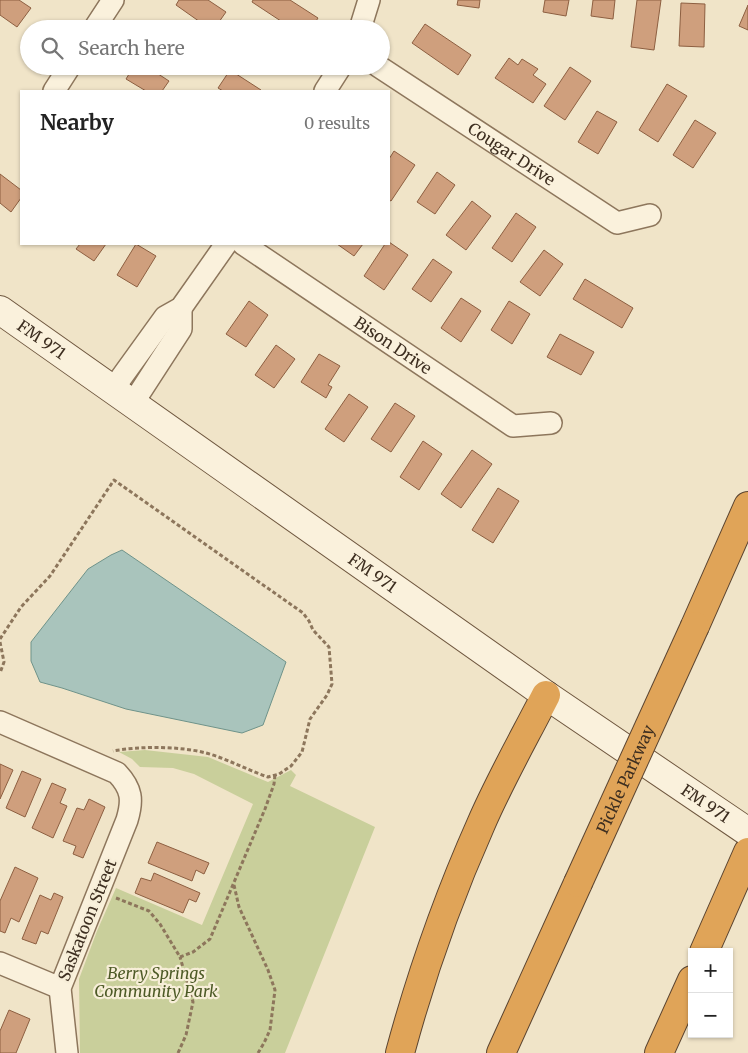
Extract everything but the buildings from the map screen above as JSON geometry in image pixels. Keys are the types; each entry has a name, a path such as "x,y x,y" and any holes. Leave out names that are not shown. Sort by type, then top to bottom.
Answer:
{"highway":[{"name":"Pickle Parkway","path":"501,1053 748,506"},
{"path":"400,1053 410,1015 442,922 481,823 546,695"},
{"path":"706,948 748,852"},
{"path":"659,1053 688,989"}],"main road":[{"name":"FM 971","path":"0,310 546,695 748,832"}],"street":[{"path":"100,20 113,0"},
{"path":"363,20 369,0"},
{"name":"Cougar Drive","path":"390,74 617,223 650,215"},
{"path":"55,90 64,75"},
{"path":"326,90 335,75"},
{"path":"123,396 164,317 181,308 225,245"},
{"name":"Bison Drive","path":"244,245 513,426 551,423"},
{"name":"Saskatoon Street","path":"0,722 117,773 126,782 130,790 131,806 127,820 60,988 67,1053"},
{"path":"0,963 60,988"}],"path":[{"path":"0,673 4,662 0,640 21,607 50,576 114,480 303,613 309,620 312,630 329,647 332,684 310,719 302,752 291,766 274,775 268,777 206,753 132,747 109,751"},
{"path":"180,957 193,952 210,939 274,784 274,775"},
{"path":"234,884 239,907 268,970 275,990 270,1030 258,1053"},
{"path":"116,898 149,911 160,924 180,957 193,1002 186,1035 178,1053"}],"green space":[{"name":"Berry Springs Community Park","path":"145,750 208,757 268,782 291,770 296,775 290,786 375,827 285,1053 80,1053 79,979 116,888 202,925 253,804 194,774 173,768 140,767 132,759 119,752"}],"water":[{"path":"122,550 286,662 263,725 242,733 126,709 40,682 31,661 31,642 88,569"}]}
